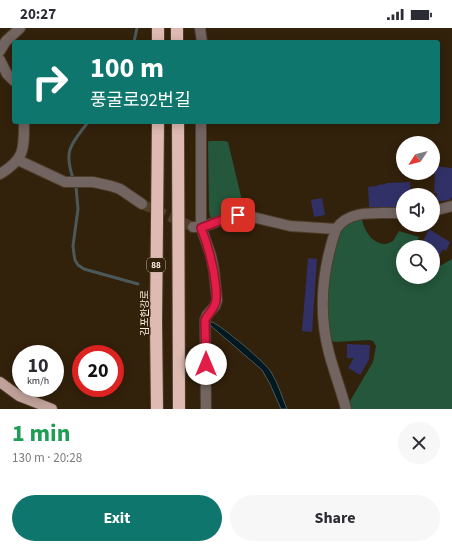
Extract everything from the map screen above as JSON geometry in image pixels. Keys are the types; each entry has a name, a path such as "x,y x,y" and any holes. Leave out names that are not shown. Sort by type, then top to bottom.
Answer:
{"highway":[{"path":"158,28 158,40"},
{"path":"177,28 177,40"},
{"name":"김포한강로","path":"157,409 156,322 158,124"},
{"name":"88","path":"178,124 179,409"}],"main road":[{"path":"0,382 19,396 52,409"}],"lane":[{"path":"0,51 6,41 20,28"},
{"path":"200,28 202,40"},
{"path":"0,60 7,74 12,79"},
{"path":"0,174 13,166 18,160 22,147 24,124"},
{"path":"201,124 197,227 211,256 214,271 216,300 215,306 207,315 205,320 206,409"},
{"path":"18,160 65,182 93,182 120,189 142,204"},
{"path":"440,209 452,206"},
{"path":"346,409 329,355 322,317 324,278 330,249 336,229 344,220 358,214 396,213"},
{"path":"197,227 238,215 249,216 290,226 336,229"}],"green space":[{"path":"209,141 228,142 244,209 212,218 210,217 209,210"},
{"path":"362,219 369,235 377,242 382,244 387,244 393,241 398,232 419,237 418,240 396,240 396,284 440,284 440,266 452,259 452,409 350,409 350,401 373,362 376,346 373,341 369,340 332,341 326,316 329,271 340,231 349,221"}],"water":[{"path":"212,322 234,337 267,367 276,381 287,409 281,409 262,370 211,326 210,323"}],"building":[{"path":"440,167 452,168 452,198 451,197 450,200 440,201 440,188 434,188 435,180 440,180"},
{"path":"410,182 410,188 396,188 396,207 369,207 368,187 386,183"},
{"path":"322,198 325,215 314,217 311,200"},
{"path":"428,232 434,232 450,242 446,251 443,249 440,254 440,240 424,240"},
{"path":"308,258 317,259 312,332 302,331"},
{"path":"347,344 370,345 369,360 360,375 348,368 354,358 347,358"}],"waterway":[{"path":"134,40 137,28"},
{"path":"73,178 70,168 69,153 74,142 87,124"},
{"path":"76,187 78,209 73,246 75,260 78,265 84,269 138,284"}],"tunnel":[{"path":"142,204 193,227"}],"route":[{"path":"206,364 205,320 207,315 215,306 216,300 214,271 211,256 201,228 220,220 238,215"}]}
